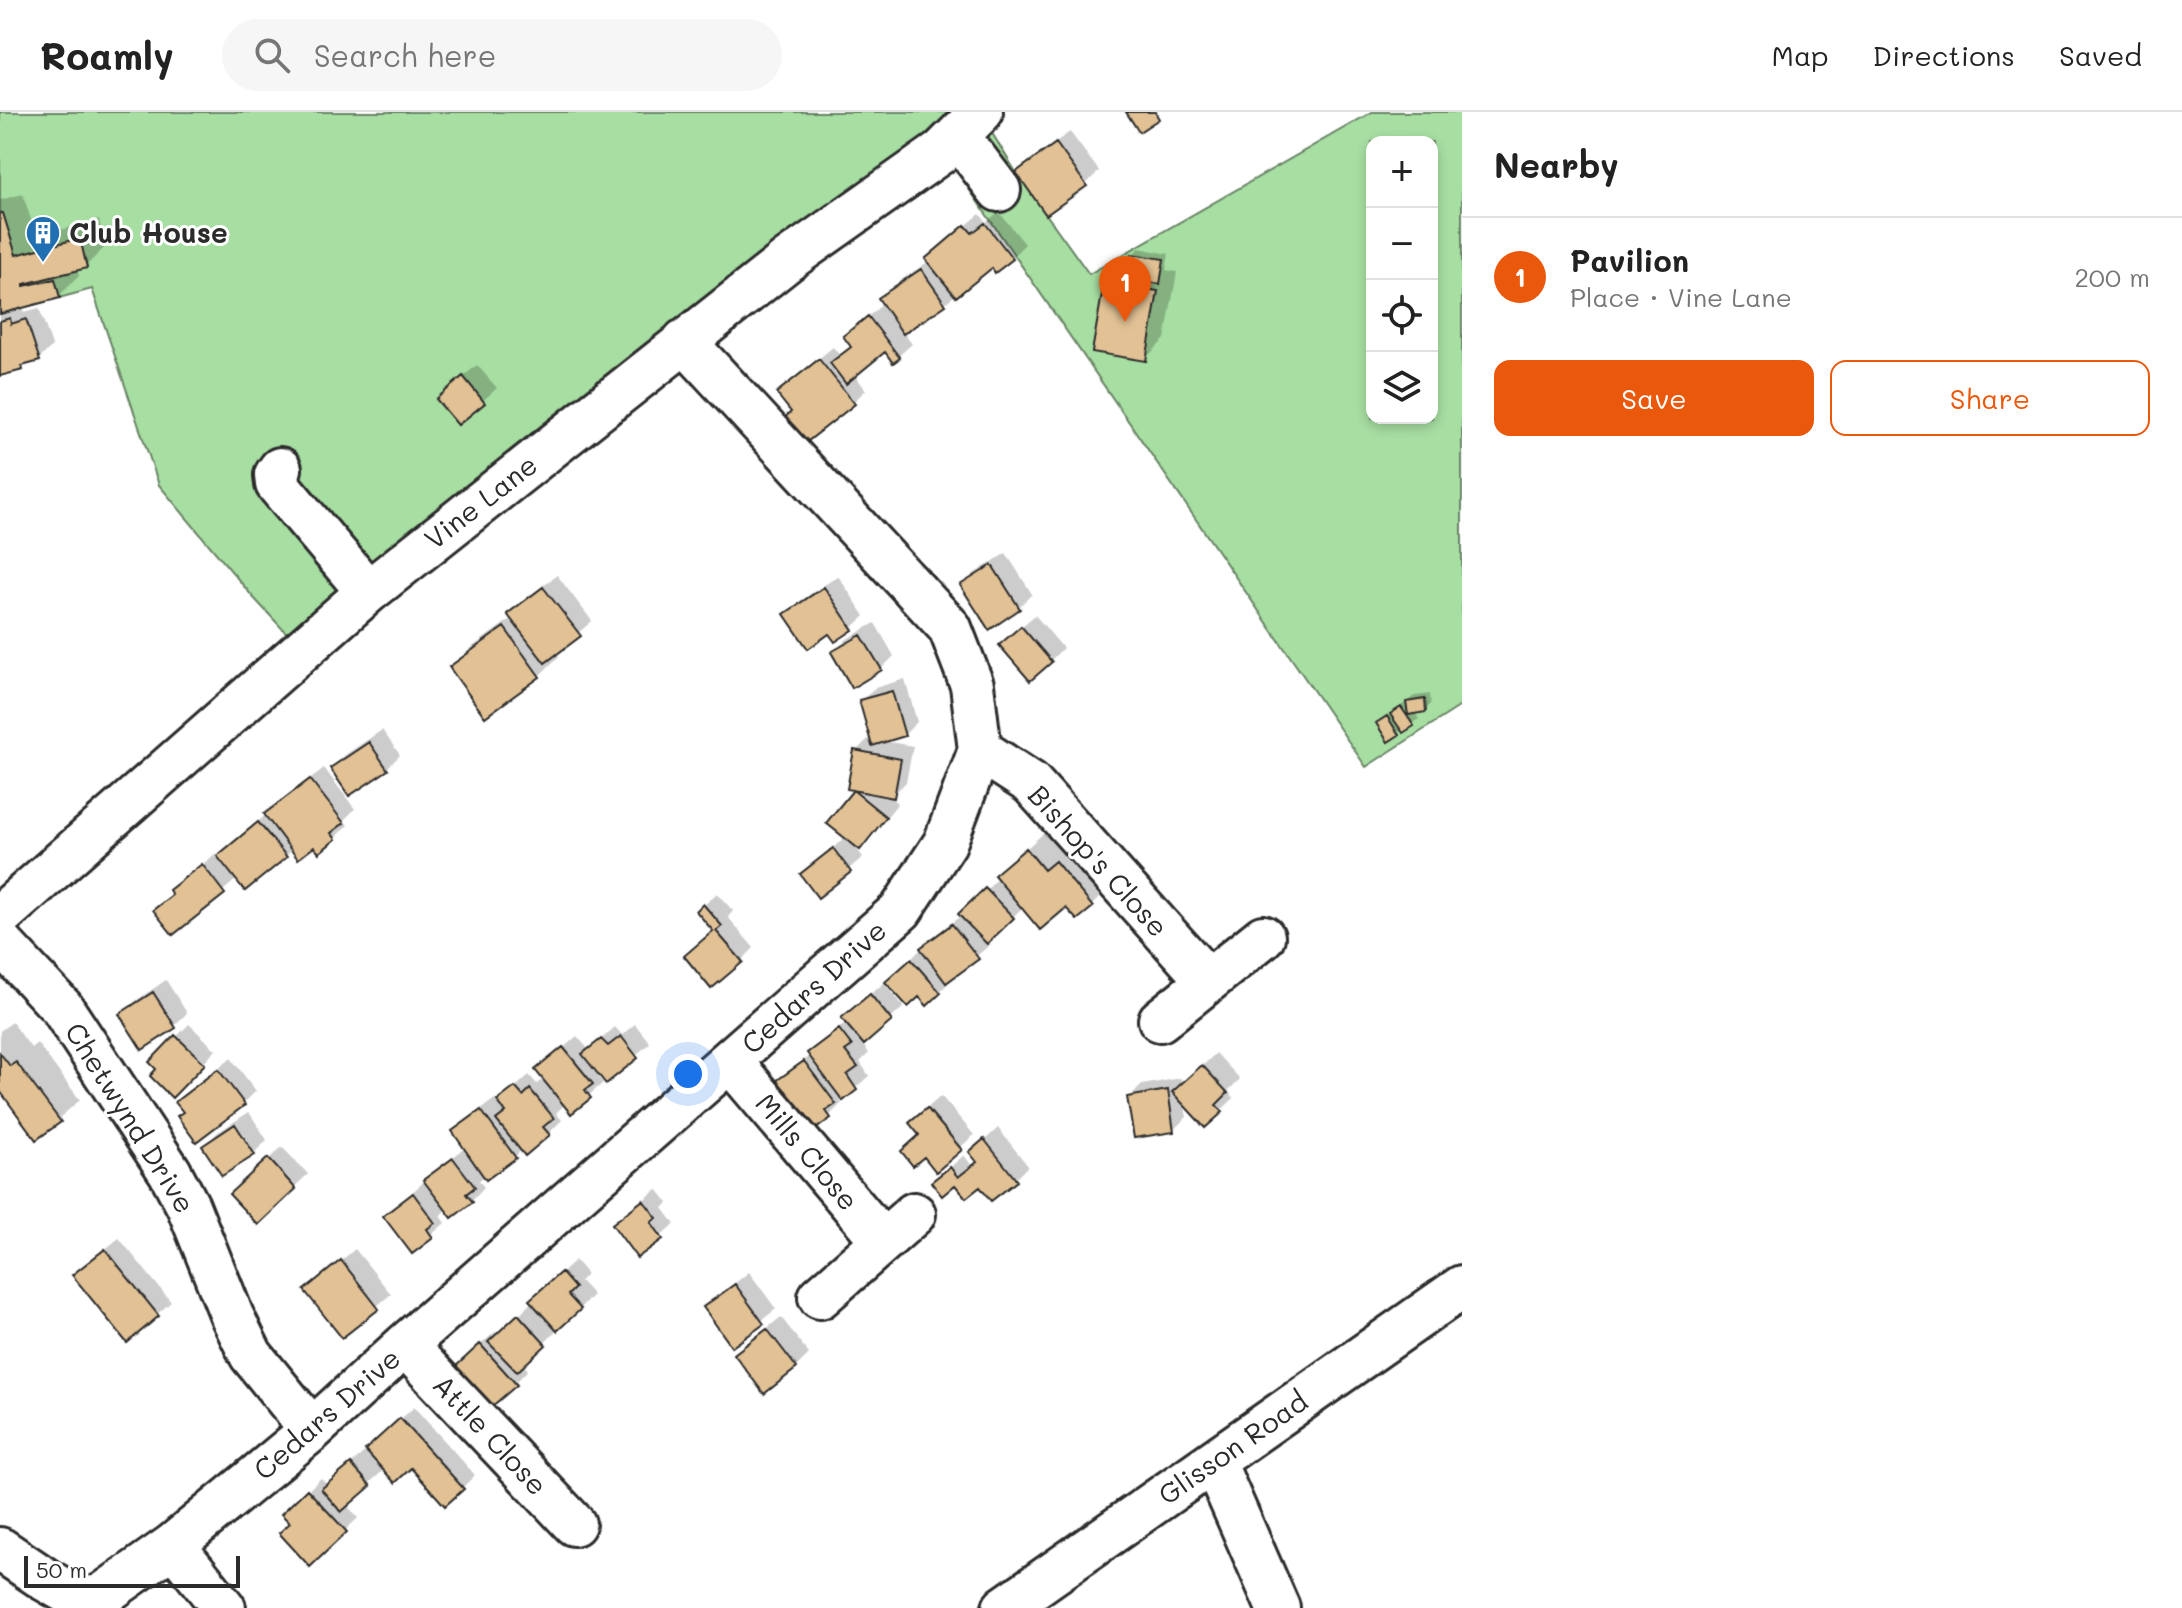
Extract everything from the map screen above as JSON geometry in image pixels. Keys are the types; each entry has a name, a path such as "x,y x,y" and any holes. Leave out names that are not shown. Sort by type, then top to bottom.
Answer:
{"street":[{"path":"969,124 999,190"},
{"name":"Vine Lane","path":"0,916 368,592 788,260 941,152 969,124"},
{"name":"Cedars Drive","path":"0,1549 79,1599 101,1596 173,1545 312,1430 901,910 945,843 980,750 972,685 950,628 684,341"},
{"path":"280,469 276,475 277,484 333,539 368,592"},
{"name":"Bishop's Close","path":"980,750 1031,783 1208,981"},
{"path":"1160,1020 1263,937"},
{"name":"Chetwynd Drive","path":"0,942 62,1008 170,1172 188,1206 251,1355 312,1430"},
{"name":"Mills Close","path":"731,1062 883,1241"},
{"path":"820,1297 914,1214"},
{"name":"Glisson Road","path":"1004,1608 1462,1287"},
{"name":"Attle Close","path":"405,1345 574,1524"},
{"path":"1214,1462 1278,1608"},
{"path":"173,1545 224,1608"}],"green space":[{"path":"0,112 972,112 301,649 159,485 92,289 0,314"},
{"path":"1372,112 1462,112 1462,705 1366,767 949,160 990,130 1089,274"}],"building":[{"path":"1126,112 1155,112 1159,119 1139,132"},
{"path":"1056,143 1087,186 1046,215 1016,172"},
{"name":"Club House","path":"0,213 3,213 16,255 80,238 87,268 24,284 55,279 60,298 0,314"},
{"path":"985,223 1013,259 995,273 992,268 956,297 925,259 965,225 972,233"},
{"path":"1131,254 1164,259 1160,284 1127,278"},
{"path":"921,269 946,305 903,334 878,298"},
{"path":"1104,282 1158,291 1146,361 1092,352"},
{"path":"868,316 900,358 893,363 885,352 846,384 830,363 851,347 843,336"},
{"path":"10,318 11,324 26,319 40,361 22,366 23,370 0,376 0,321"},
{"path":"819,359 855,404 803,445 782,420 791,412 776,393"},
{"path":"463,376 485,403 458,425 436,399"},
{"path":"992,565 1020,609 989,630 960,585"},
{"path":"543,587 581,636 545,663 507,614"},
{"path":"824,587 853,630 835,642 829,634 808,649 784,614"},
{"path":"1021,626 1052,662 1030,681 999,645"},
{"path":"504,627 540,677 485,717 449,667"},
{"path":"861,635 882,670 852,688 831,652"},
{"path":"892,691 905,736 872,746 859,700"},
{"path":"1425,699 1426,712 1408,715 1406,702"},
{"path":"1401,707 1414,726 1403,733 1390,714"},
{"path":"1387,716 1399,735 1388,742 1376,723"},
{"path":"369,742 388,770 349,796 330,768"},
{"path":"854,750 901,759 894,798 847,789"},
{"path":"310,779 344,823 331,833 336,839 319,853 314,847 298,859 264,814"},
{"path":"853,790 886,817 860,850 826,823"},
{"path":"258,822 287,857 245,891 217,856"},
{"path":"833,848 851,872 818,898 800,874"},
{"path":"1026,848 1044,870 1055,861 1093,907 1077,920 1066,908 1040,930 994,875"},
{"path":"202,864 225,894 173,935 153,910 172,895 169,890"},
{"path":"985,888 1014,918 987,944 958,914"},
{"path":"703,904 722,926 716,931 743,962 711,989 684,956 713,931 696,911"},
{"path":"952,924 979,959 946,983 920,948"},
{"path":"911,959 941,993 927,1006 919,997 908,1007 885,982"},
{"path":"153,992 176,1028 142,1050 119,1014"},
{"path":"870,994 892,1021 864,1045 841,1018"},
{"path":"839,1029 852,1046 845,1051 858,1067 847,1075 857,1090 843,1101 807,1053"},
{"path":"175,1035 205,1064 172,1098 150,1076 156,1069 149,1062"},
{"path":"621,1036 638,1058 606,1084 582,1054 601,1039 608,1046"},
{"path":"563,1047 593,1084 585,1090 591,1098 571,1114 535,1070"},
{"path":"0,1053 10,1066 16,1062 61,1122 36,1140 0,1091"},
{"path":"804,1061 836,1104 826,1111 831,1118 813,1131 776,1081"},
{"path":"1202,1065 1228,1093 1216,1105 1223,1112 1205,1128 1172,1092"},
{"path":"218,1069 245,1105 196,1142 177,1116 183,1112 175,1102"},
{"path":"515,1087 523,1096 530,1089 554,1118 543,1127 550,1135 525,1156 496,1120 506,1112 497,1101"},
{"path":"1168,1090 1174,1132 1134,1138 1127,1097"},
{"path":"927,1108 962,1150 936,1172 924,1157 913,1166 901,1151 919,1135 909,1123"},
{"path":"481,1110 516,1158 486,1180 452,1131"},
{"path":"235,1124 255,1155 222,1176 202,1146"},
{"path":"984,1139 1017,1181 991,1201 980,1187 966,1198 955,1185 942,1196 931,1182 950,1167 958,1177 977,1162 969,1152"},
{"path":"268,1158 296,1189 258,1225 229,1194"},
{"path":"453,1158 475,1187 466,1194 473,1202 452,1218 423,1180"},
{"path":"413,1193 435,1223 427,1229 433,1238 412,1254 383,1216"},
{"path":"643,1200 657,1218 651,1222 663,1239 637,1258 612,1224"},
{"path":"105,1249 159,1316 127,1343 72,1275"},
{"path":"341,1260 379,1309 342,1338 304,1290"},
{"path":"561,1272 575,1288 568,1295 581,1309 557,1331 529,1300"},
{"path":"735,1284 764,1324 732,1347 703,1307"},
{"path":"518,1314 546,1345 517,1372 488,1342"},
{"path":"767,1329 797,1368 764,1394 734,1354"},
{"path":"480,1344 517,1385 490,1408 454,1368"},
{"path":"400,1418 464,1489 445,1506 411,1468 395,1483 365,1450"},
{"path":"351,1464 371,1486 341,1512 321,1489"},
{"path":"307,1489 347,1532 310,1567 279,1533 290,1523 281,1514"}],"place":[{"name":"Club House","path":"43,264"},
{"name":"Pavilion","path":"1125,322"}]}
